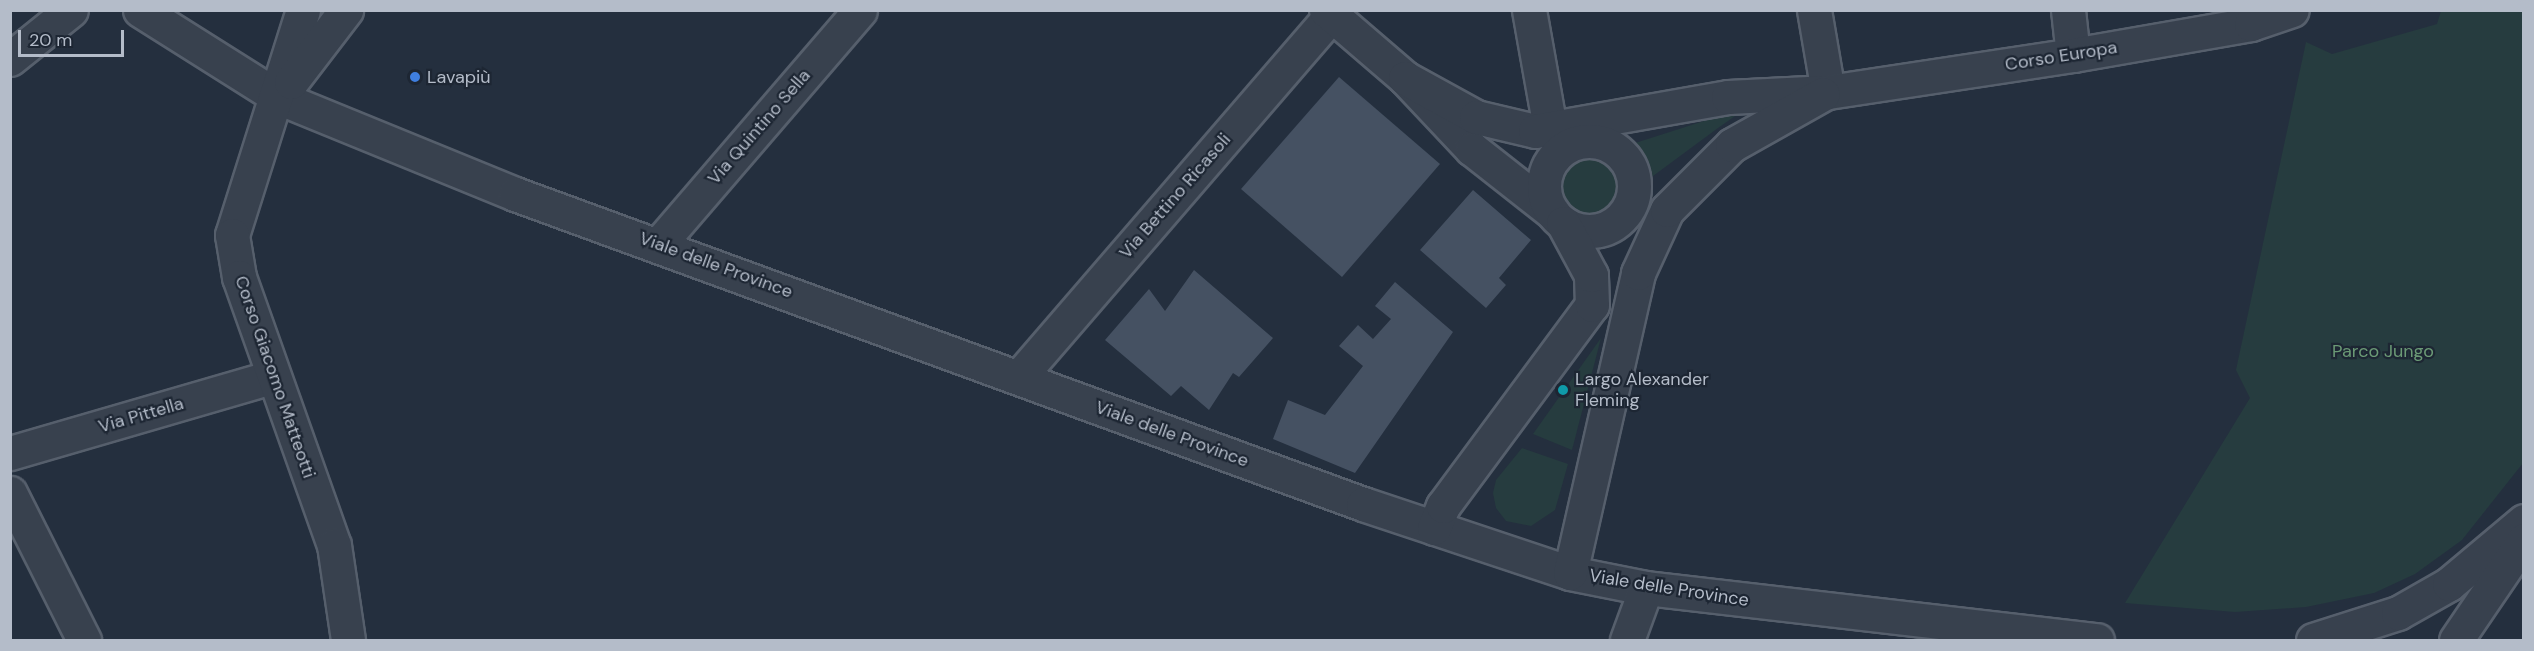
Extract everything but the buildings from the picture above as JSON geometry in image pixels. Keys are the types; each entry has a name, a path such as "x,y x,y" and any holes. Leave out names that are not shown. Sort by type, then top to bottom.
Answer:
{"street":[{"path":"10,59 71,10"},
{"name":"Viale delle Province","path":"140,10 280,98 515,194 659,244 1019,378 1434,528 1570,573 1646,588 2097,640"},
{"name":"Corso Giacomo Matteotti","path":"303,10 280,98 232,235 239,277 272,377 334,545 348,640"},
{"path":"280,98 346,10"},
{"name":"Via Quintino Sella","path":"659,244 860,10"},
{"path":"1529,10 1550,128"},
{"path":"1814,10 1828,92"},
{"path":"2068,10 2073,55"},
{"name":"Corso Europa","path":"1828,92 2073,55 2251,24 2292,10"},
{"path":"1329,13 1405,78 1472,149 1557,218 1588,231 1602,229 1624,214 1631,202"},
{"name":"Via Bettino Ricasoli","path":"1019,378 1329,13"},
{"path":"1405,78 1476,117 1512,129 1550,128 1756,93 1828,92"},
{"path":"1570,573 1638,273 1667,210 1704,171 1767,123 1828,92"},
{"path":"1434,528 1443,506 1592,305 1588,267 1557,218 1544,186 1552,159 1563,149 1589,141 1660,109"},
{"path":"1550,128 1613,147 1629,166 1638,273"},
{"name":"Via Pittella","path":"10,453 272,377"},
{"path":"10,493 84,640"},
{"path":"2313,640 2398,613 2449,584 2523,521"},
{"path":"2456,640 2523,540"},
{"path":"1627,640 1646,588"},
{"path":"2373,640 2398,613"}],"green space":[{"name":"Parco Jungo","path":"2441,11 2523,11 2523,463 2462,540 2415,574 2374,593 2306,607 2235,612 2125,603 2250,398 2236,370 2306,42 2332,54 2437,24"},
{"path":"1748,107 1718,128 1649,179 1632,144"},
{"path":"1590,155 1603,158 1613,165 1620,175 1623,188 1620,201 1613,211 1603,218 1590,221 1577,218 1567,211 1560,201 1557,188 1560,175 1567,165 1577,158"},
{"path":"1601,338 1572,450 1533,434"},
{"path":"1522,448 1568,464 1555,510 1531,526 1506,521 1496,508 1493,493 1496,480"}],"place":[{"name":"Lavapiù","path":"415,77"},
{"name":"Largo Alexander Fleming","path":"1563,390"}]}
